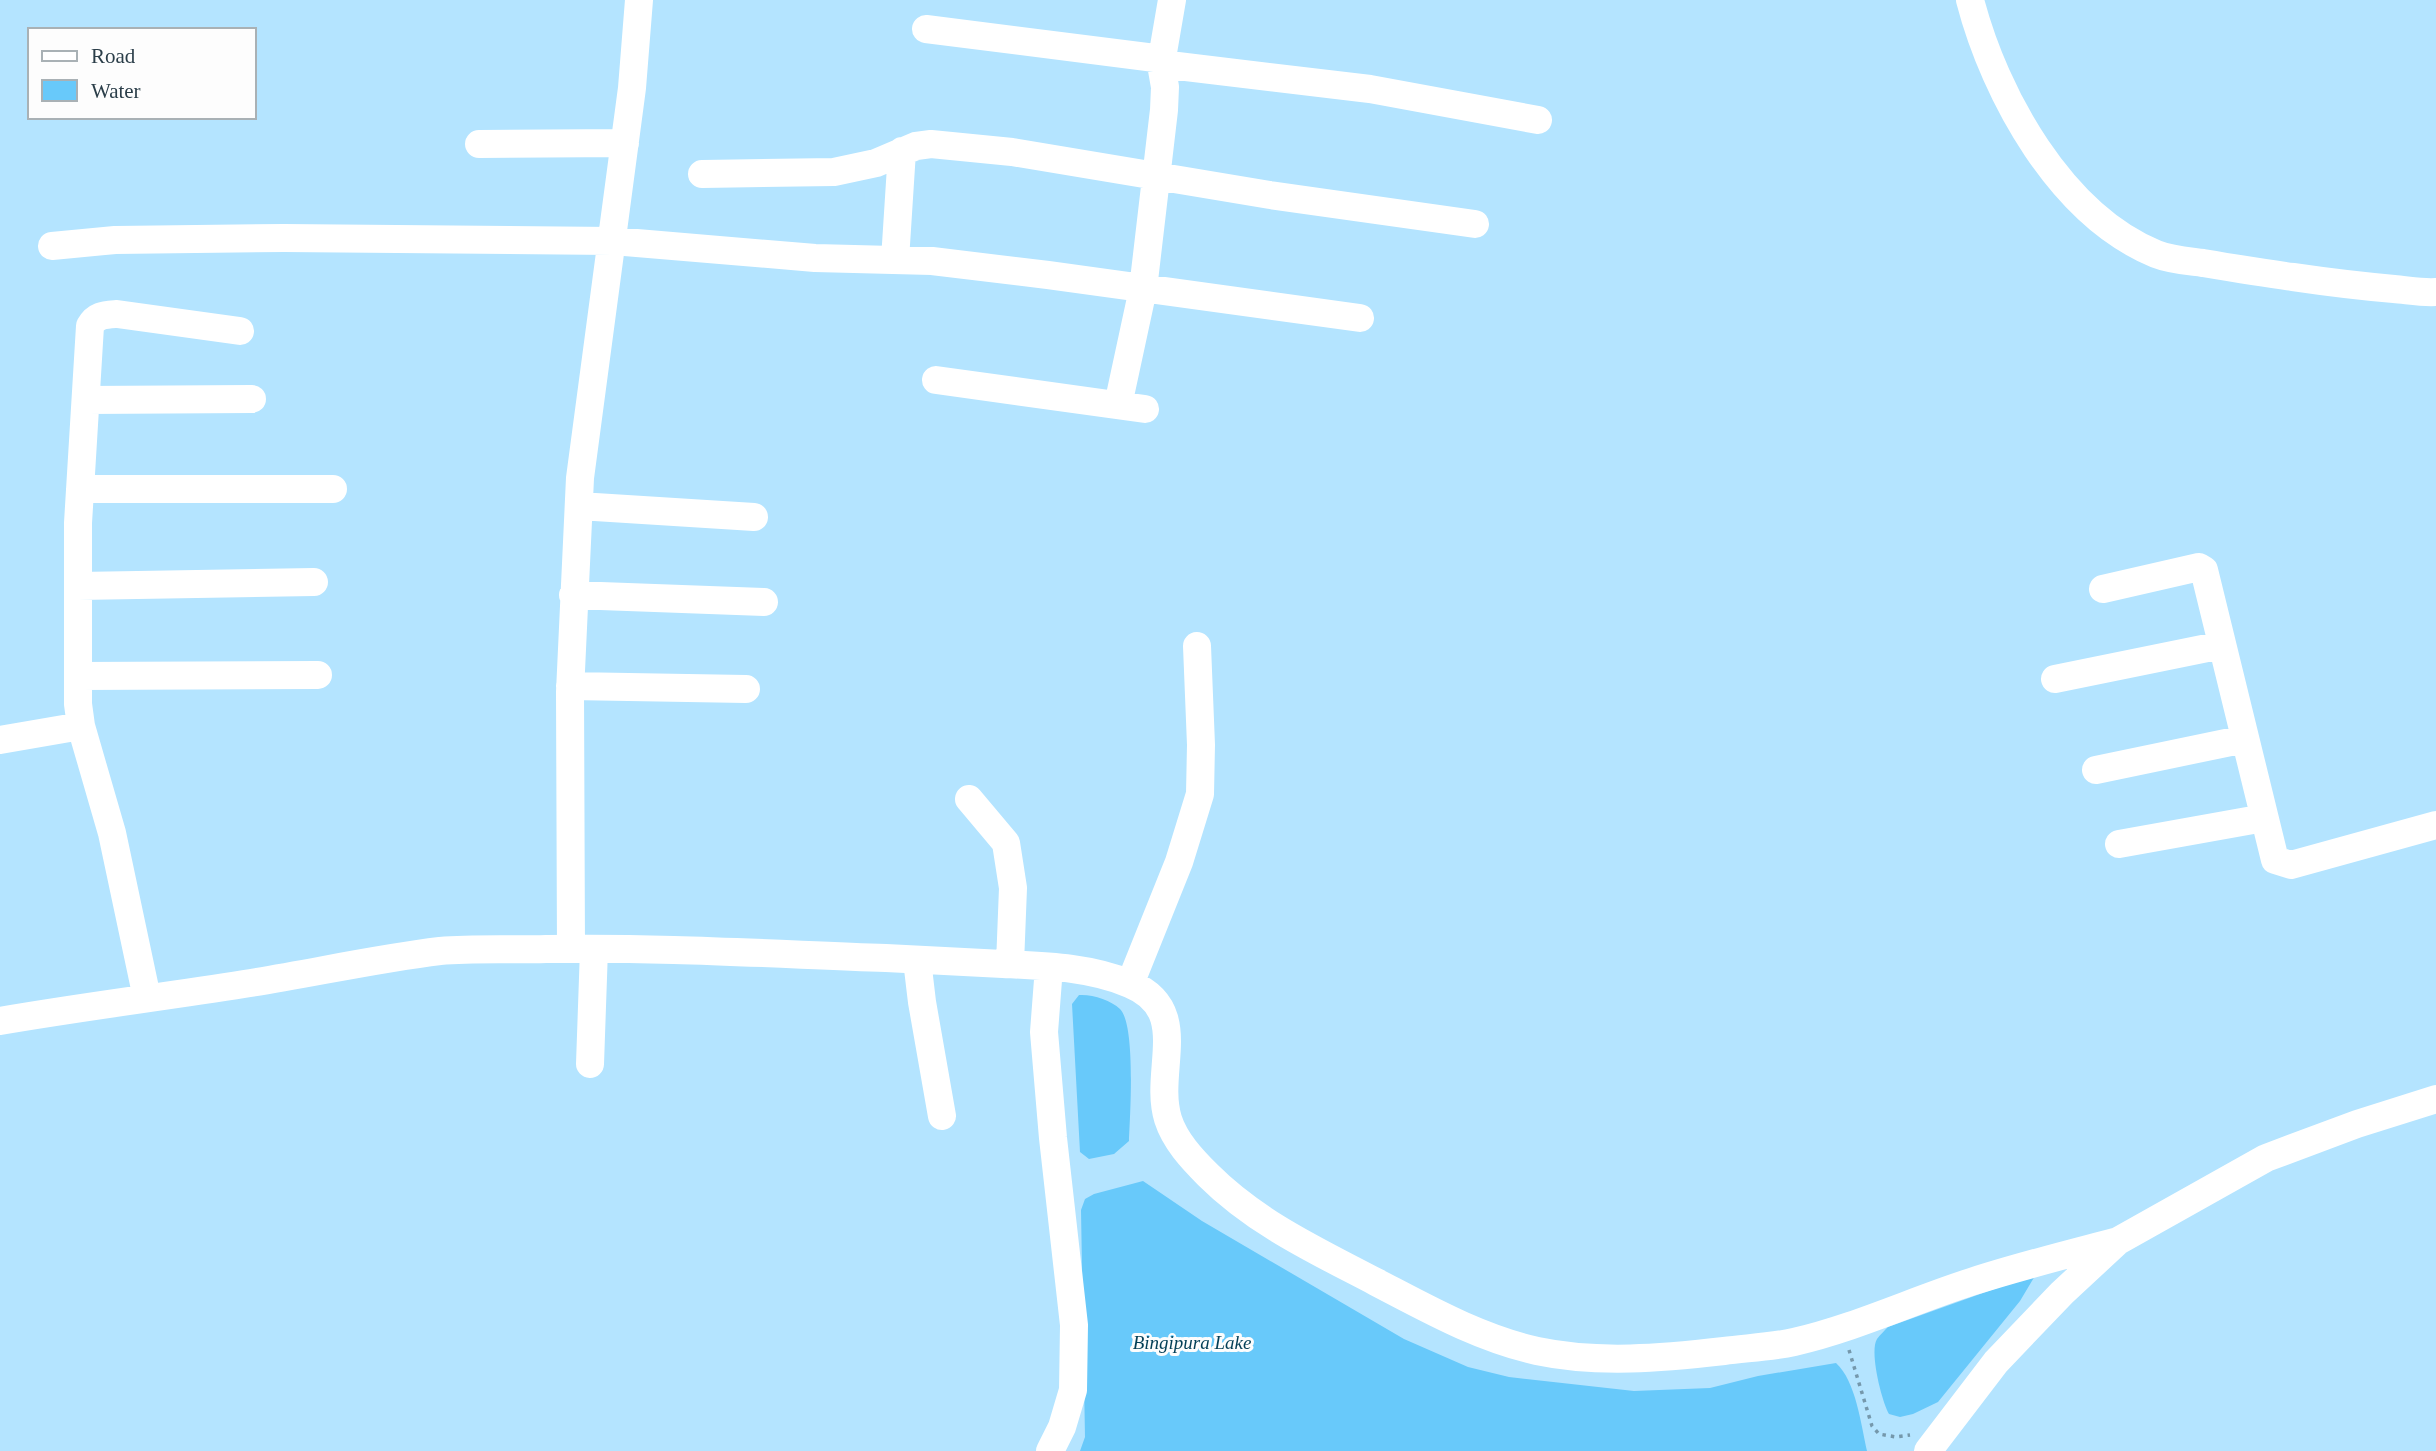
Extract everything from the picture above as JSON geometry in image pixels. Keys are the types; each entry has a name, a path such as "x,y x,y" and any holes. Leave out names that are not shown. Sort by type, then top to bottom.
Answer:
{"street":[{"path":"590,1064 570,686 573,595 583,455 632,88 639,0"},
{"path":"936,380 1132,407 1164,110 1164,74 1161,64 1172,0"},
{"path":"1970,0 1988,53 2024,130 2036,148 2072,194 2099,219 2136,244 2159,255 2246,270 2354,286 2436,292"},
{"path":"926,29 1155,58 1161,64 1370,89 1538,120"},
{"path":"479,144 625,143"},
{"path":"702,174 834,172 876,163 916,146 944,146 1012,152 1270,195 1475,224"},
{"path":"895,260 902,152"},
{"path":"52,246 115,240 284,238 613,241 815,258 958,264 1360,318"},
{"path":"147,999 112,833 81,726 78,704 80,489 90,326 94,319 103,315 117,314 240,331"},
{"path":"86,400 252,399"},
{"path":"80,489 333,489"},
{"path":"579,506 754,517"},
{"path":"2103,589 2199,567 2206,574 2274,860 2291,865 2436,825"},
{"path":"78,586 314,582"},
{"path":"573,595 764,603"},
{"path":"2055,679 2222,645"},
{"path":"1130,984 1179,862 1200,794 1201,745 1196,646"},
{"path":"78,676 318,675"},
{"path":"570,686 746,689"},
{"path":"0,740 81,726"},
{"path":"2096,771 2245,739"},
{"path":"969,799 1006,843 1013,888 1010,964"},
{"path":"2119,844 2264,818"},
{"path":"0,1021 443,951 582,949 1010,964 1089,972 1130,984 1150,997 1164,1012 1167,1043 1164,1085 1166,1114 1179,1142 1199,1167 1248,1210 1281,1232 1449,1320 1489,1337 1534,1350 1629,1359 1688,1355 1793,1342 1842,1328 1965,1284 2118,1241 2266,1158 2357,1124 2436,1099"},
{"path":"917,960 942,1116"},
{"path":"1049,967 1044,1032 1074,1325 1073,1390 1062,1427 1050,1451"},
{"path":"1935,1441 1996,1362 2062,1293 2118,1241"}],"path":[{"path":"1842,1328 1872,1426 1879,1434 1935,1441"}],"water":[{"path":"1079,995 1101,998 1120,1009 1125,1018 1130,1051 1129,1141 1114,1154 1089,1159 1080,1152 1072,1004"},
{"name":"Bingipura Lake","path":"1143,1181 1202,1221 1404,1339 1468,1367 1509,1377 1634,1391 1710,1388 1758,1376 1836,1363 1853,1392 1867,1451 1080,1451 1085,1437 1081,1210 1085,1199 1094,1194"},
{"path":"2036,1274 2020,1301 1938,1402 1913,1414 1900,1417 1889,1414 1875,1365 1877,1339 1888,1327"}]}
